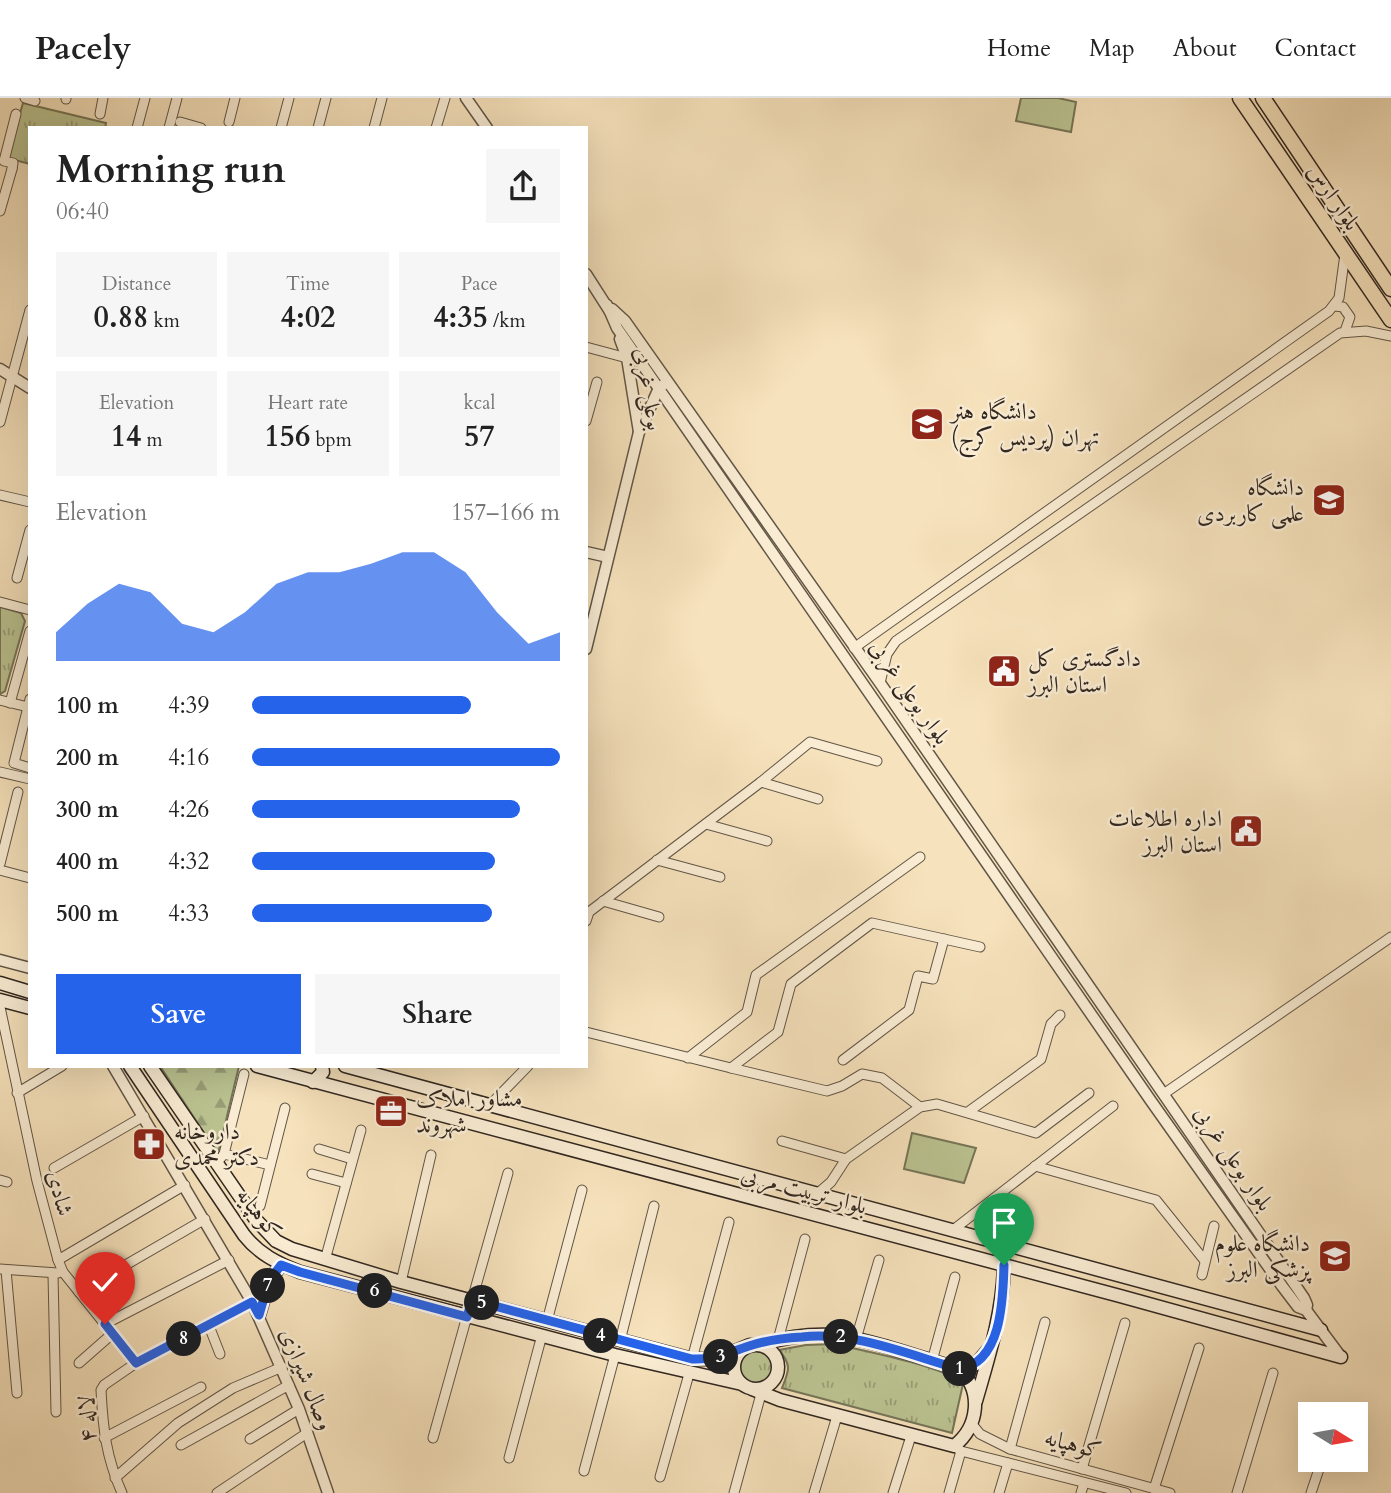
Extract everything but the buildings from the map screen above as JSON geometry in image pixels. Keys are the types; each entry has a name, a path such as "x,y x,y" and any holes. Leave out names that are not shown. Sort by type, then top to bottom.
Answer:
{"main road":[{"name":"بلوار ارس","path":"1240,98 1391,320"},
{"name":"بلوار ارس","path":"1263,98 1391,289"},
{"path":"0,983 28,991"},
{"path":"0,1000 28,1007"},
{"name":"کوهپایه","path":"131,1068 254,1247 281,1265 467,1317 752,1389 957,1449"},
{"name":"کوهپایه","path":"151,1068 203,1146 220,1159 265,1232 292,1249 401,1282 692,1359 716,1359 778,1340 830,1335 856,1339 959,1369"},
{"name":"بلوار تربیت مربی","path":"264,1068 1340,1357"},
{"path":"313,1082 323,1072 322,1068"},
{"name":"بلوار تربیت مربی","path":"353,1068 1321,1330"},
{"path":"187,1149 203,1146"},
{"path":"196,1162 203,1146"},
{"path":"736,1194 746,1191 748,1187 743,1175"},
{"path":"779,1206 772,1199 771,1193 775,1188 785,1185"},
{"path":"259,1315 269,1281 281,1265"},
{"path":"957,1449 972,1424 993,1343 1003,1290 1004,1265"},
{"path":"1120,1296 1124,1277"},
{"path":"467,1317 472,1300"},
{"path":"959,1369 976,1363 993,1343"},
{"path":"755,1345 772,1351 776,1357 778,1371 776,1378 766,1387 752,1389 737,1379 734,1366 738,1353 755,1345"},
{"path":"959,1369 970,1378 975,1392 975,1405"}],"street":[{"path":"25,98 36,101"},
{"path":"100,114 103,98"},
{"path":"138,126 145,98"},
{"path":"170,126 177,98"},
{"path":"229,122 235,98"},
{"path":"282,126 289,98"},
{"path":"319,126 326,98"},
{"path":"374,126 382,98"},
{"path":"437,126 445,98"},
{"path":"466,98 486,126"},
{"path":"0,211 13,163 4,161 16,114"},
{"path":"180,122 194,126"},
{"path":"0,166 12,169"},
{"path":"854,648 1335,306 1339,298 1345,254"},
{"name":"بوعلی غربی","path":"588,278 607,305 627,358 639,432 588,641"},
{"name":"بلوار بوعلی غربی","path":"607,305 617,328 663,385 880,682 1304,1298 1306,1311"},
{"path":"1335,306 1343,307 1350,317 1345,331"},
{"path":"0,422 28,318"},
{"path":"880,682 887,654 896,641 1345,331 1366,331 1391,336"},
{"path":"588,348 627,358"},
{"path":"0,369 28,387"},
{"path":"588,414 597,382"},
{"path":"639,432 663,385"},
{"name":"بلوار بوعلی غربی","path":"663,385 1017,907 1282,1286 1298,1307 1306,1311"},
{"path":"0,495 28,502"},
{"path":"17,578 28,537"},
{"path":"588,553 608,558"},
{"path":"0,602 28,609"},
{"path":"10,703 25,665 28,645"},
{"path":"0,700 28,703"},
{"path":"28,707 14,764 28,768"},
{"path":"588,915 810,742 877,761"},
{"path":"921,768 931,759"},
{"path":"0,772 28,779"},
{"path":"761,782 818,799"},
{"path":"0,864 18,792"},
{"path":"706,824 766,841"},
{"path":"688,1058 747,1012 756,975 920,857"},
{"path":"657,860 720,877"},
{"path":"0,870 28,877"},
{"path":"1017,907 1029,899"},
{"path":"603,901 659,917"},
{"path":"732,1068 778,1032 791,985 872,923 980,947"},
{"path":"1165,1093 1391,937"},
{"path":"843,1060 909,1010 918,976 933,979 944,939"},
{"path":"0,960 28,967"},
{"name":"شادی","path":"0,1007 37,1181 58,1260 58,1273 79,1292 136,1363"},
{"path":"968,1112 1041,1059 1051,1024 1060,1015"},
{"path":"588,1033 827,1091 862,1074 881,1078 920,1107"},
{"path":"17,1093 59,1068"},
{"name":"وصال شیرازی","path":"114,1068 259,1315 299,1409 328,1493"},
{"path":"491,1104 526,1068"},
{"path":"244,1074 220,1159 270,1165"},
{"path":"817,1194 831,1182 846,1159 920,1107 937,1104 1036,1133 1089,1093"},
{"path":"953,1230 1113,1106"},
{"path":"260,1206 285,1108"},
{"path":"54,1168 144,1116"},
{"path":"325,1260 361,1130"},
{"path":"782,1141 846,1159"},
{"path":"318,1149 352,1159"},
{"path":"401,1282 431,1155"},
{"path":"1035,1166 1156,1200 1205,1261"},
{"path":"472,1300 508,1173"},
{"path":"312,1174 346,1183"},
{"path":"58,1260 185,1185"},
{"path":"547,1321 582,1190"},
{"path":"620,1341 654,1206"},
{"path":"79,1292 205,1219"},
{"path":"692,1359 729,1222"},
{"path":"1202,1275 1213,1226"},
{"path":"778,1340 805,1239"},
{"path":"105,1324 229,1260"},
{"path":"856,1339 879,1260"},
{"path":"17,1393 3,1269 58,1273 56,1412"},
{"path":"932,1361 955,1277"},
{"name":"لاله ۴","path":"122,1493 104,1438 102,1390 110,1380 136,1363 252,1302"},
{"path":"1306,1311 1340,1357"},
{"path":"433,1438 467,1317"},
{"path":"1010,1449 1045,1322"},
{"path":"1082,1469 1125,1323"},
{"path":"209,1326 220,1354"},
{"path":"79,1363 112,1334"},
{"path":"509,1458 542,1335"},
{"path":"1154,1489 1199,1348"},
{"path":"584,1471 615,1355"},
{"path":"115,1478 178,1423 233,1388 282,1367"},
{"path":"1237,1493 1273,1373"},
{"path":"660,1477 689,1374"},
{"path":"181,1445 289,1385"},
{"path":"104,1438 201,1387"},
{"path":"734,1493 752,1389"},
{"path":"250,1440 299,1409"},
{"path":"814,1493 837,1416"},
{"name":"کوهپایه","path":"972,1424 980,1434 1010,1449 1170,1493"},
{"path":"217,1493 307,1433"},
{"path":"893,1493 911,1436"},
{"path":"949,1493 957,1449"},
{"name":"کوهپایه","path":"957,1449 1126,1493"},
{"path":"999,1493 1008,1463"},
{"path":"1311,1493 1318,1472"},
{"path":"1081,1493 1084,1483"}],"green space":[{"path":"1021,98 1058,98 1076,102 1071,132 1016,121"},
{"path":"23,103 106,123 105,126 28,126 28,163 7,158"},
{"path":"0,607 21,613 25,621 5,691 0,694"},
{"path":"161,1068 239,1068 218,1154"},
{"path":"912,1133 976,1148 964,1183 904,1169"},
{"path":"834,1344 922,1365 940,1371 963,1384 952,1433 782,1388 788,1368 779,1350"},
{"path":"757,1350 769,1355 774,1367 769,1379 757,1384 745,1379 740,1367 745,1355"}],"place":[{"name":"دانشگاه هنر تهران (پردیس کرج)","path":"927,424"},
{"name":"دانشگاه علمی کاربردی","path":"1329,500"},
{"name":"دادگستری کل استان البرز","path":"1004,671"},
{"name":"اداره اطلاعات استان البرز","path":"1246,831"},
{"name":"مشاور املاک شهروند","path":"391,1111"},
{"name":"داروخانه دکتر محمدی","path":"149,1144"},
{"name":"دانشگاه علوم پزشکی البرز","path":"1335,1256"}],"route":[{"path":"105,1324 136,1363 252,1302 259,1315 269,1281 281,1265 467,1317 472,1300 692,1359 716,1359 750,1345 805,1336 830,1335 856,1339 959,1369 982,1359 993,1343 1003,1290 1004,1265"}]}
